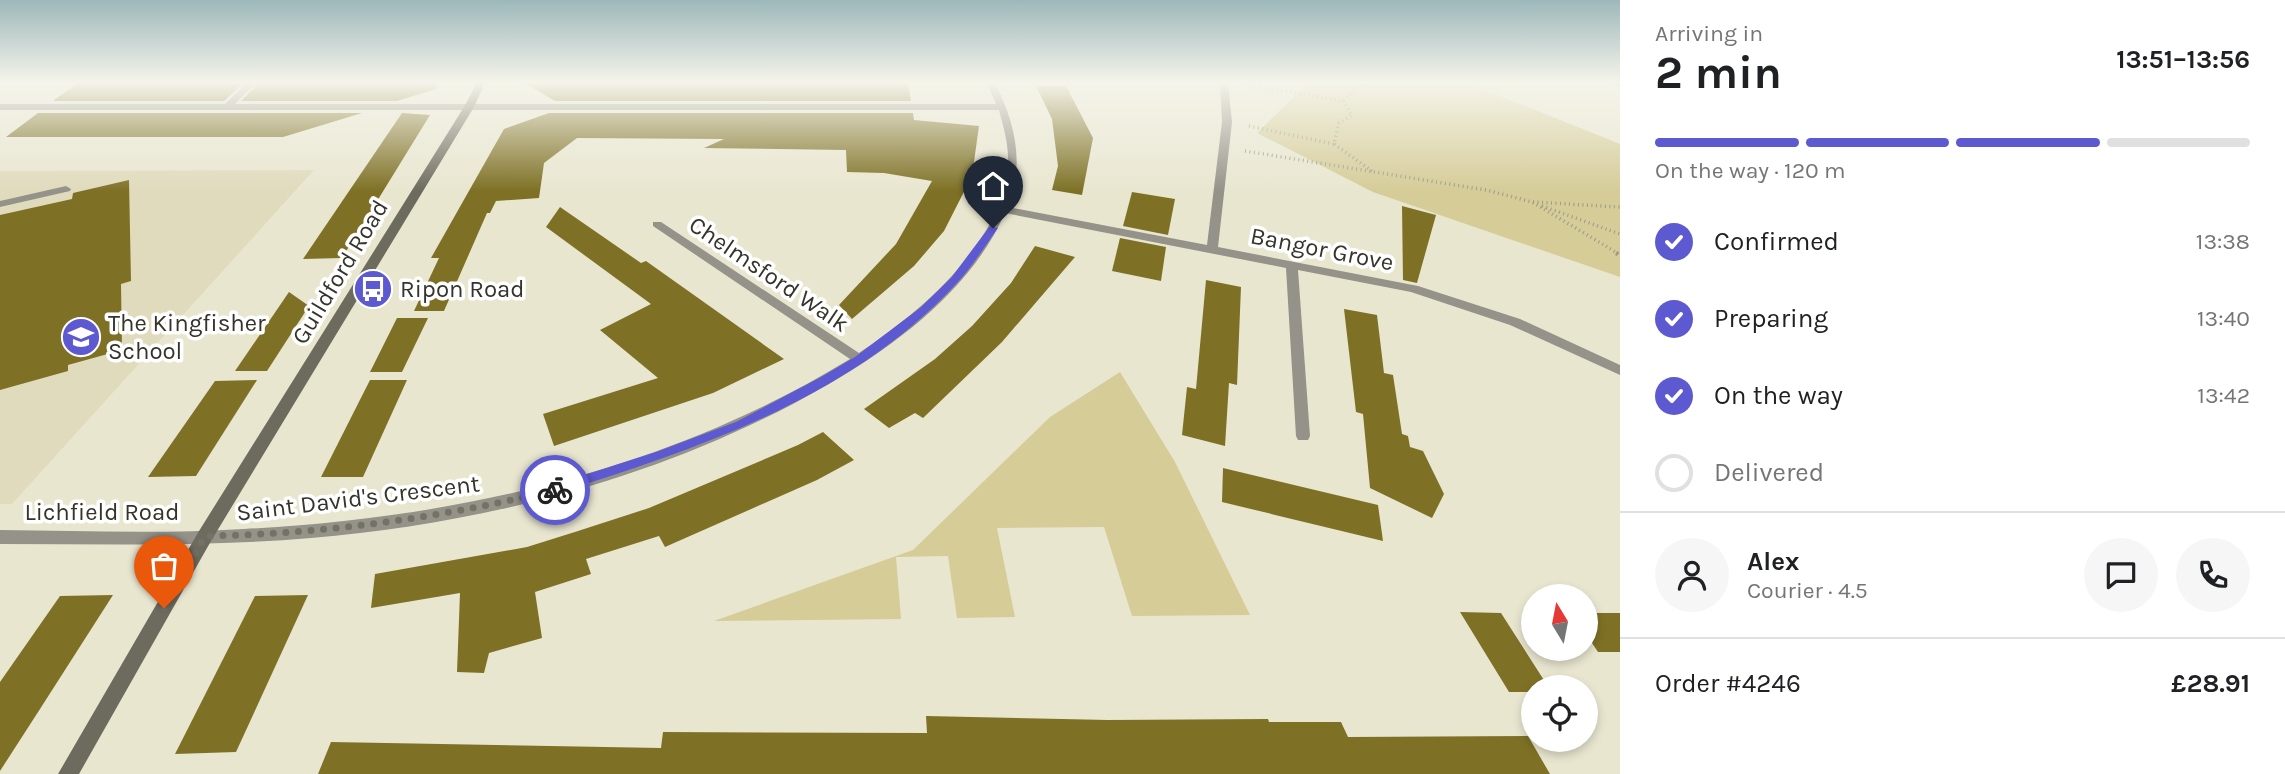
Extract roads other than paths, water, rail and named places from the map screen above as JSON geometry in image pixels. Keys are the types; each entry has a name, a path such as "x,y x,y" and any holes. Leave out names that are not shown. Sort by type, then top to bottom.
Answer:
{"street":[{"name":"Guildford Road","path":"68,774 205,536 462,119"},
{"name":"Saint David's Crescent","path":"205,536 330,529 446,514 564,487 740,425 859,359 924,310 955,280 976,254 1003,209 1011,179 1013,149 1006,119"},
{"path":"1212,250 1227,119"},
{"path":"0,204 66,189"},
{"name":"Bangor Grove","path":"1003,209 1439,295 1516,322 1620,370"},
{"name":"Chelmsford Walk","path":"657,224 859,359"},
{"path":"1292,264 1303,436"},
{"name":"Lichfield Road","path":"0,537 205,536"}],"place":[{"name":"Ripon Road","path":"373,289"},
{"name":"The Kingfisher School","path":"81,337"}]}
